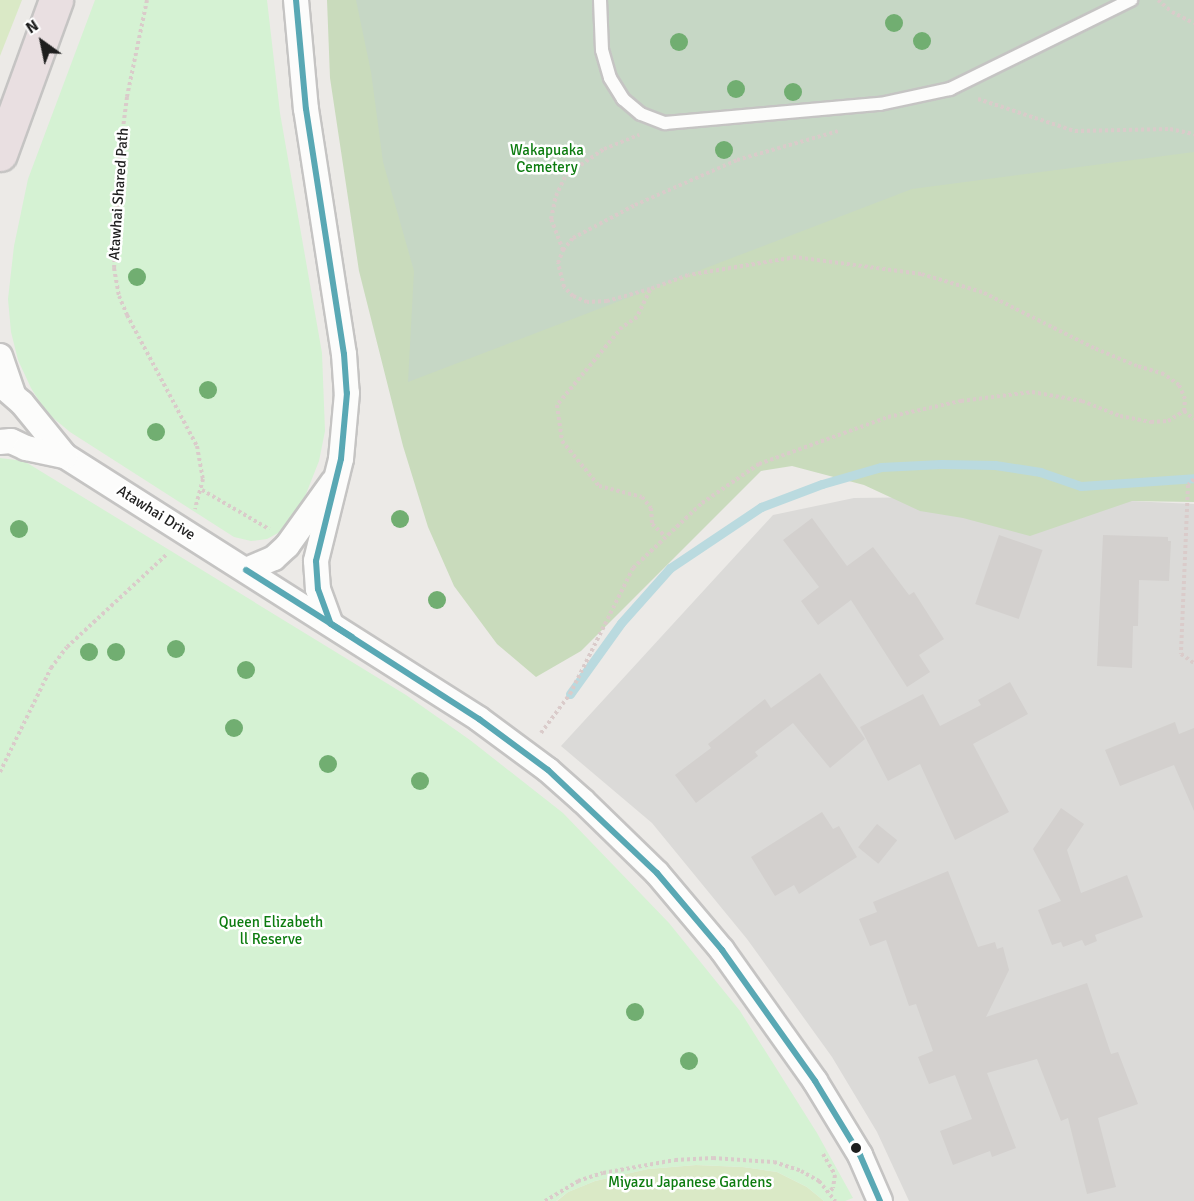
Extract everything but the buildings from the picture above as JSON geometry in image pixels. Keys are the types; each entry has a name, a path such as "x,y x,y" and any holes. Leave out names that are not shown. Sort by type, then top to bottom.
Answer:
{"highway":[{"path":"0,154 56,0"}],"street":[{"path":"296,0 306,109 344,354 347,393 344,439 334,480 333,499 316,561 318,589 331,624"},
{"path":"0,356 7,389 65,456"},
{"path":"4,440 26,448 65,456"},
{"name":"Atawhai Drive","path":"65,456 479,719 526,753 583,801 635,850 722,950 815,1081 860,1155 880,1201"},
{"path":"246,570 274,558 287,546 334,480"}],"lane":[{"path":"600,0 602,50 610,78 623,99 641,114 665,123 880,104 950,89 1131,0"}],"path":[{"name":"Atawhai Shared Path","path":"147,0 127,97 120,151 114,268 119,296 127,315 197,446 203,479 202,490 194,512"},
{"path":"1158,0 1172,12 1194,23"},
{"path":"950,89 1075,131 1170,129 1194,134"},
{"path":"880,104 864,119 848,128 737,160 635,205 573,238 563,250 558,262 564,287 573,296 587,302 607,301 688,275 796,257 921,274 982,292 1094,348 1137,366 1164,374 1179,385 1185,399 1184,411"},
{"path":"563,250 551,219 556,196 566,175 604,149 665,123"},
{"path":"650,289 637,317 622,327 557,405 561,441 599,486 642,497 651,508 652,524 665,536"},
{"path":"526,753 570,694 633,568 702,503 759,464 888,417 961,401 1032,392 1082,401 1120,416 1150,422 1168,421 1184,411"},
{"path":"1184,411 1194,419"},
{"path":"1194,479 1188,485 1181,654 1194,663"},
{"path":"202,490 276,534"},
{"path":"0,772 51,668 67,647 169,552"},
{"path":"823,1154 835,1175 833,1188 829,1192"},
{"path":"545,1201 578,1181 603,1173 675,1160 713,1158 774,1162 801,1170 819,1181 835,1201"}],"shaded area":[{"path":"1022,496 1194,504 1194,1201 909,1201 877,1132 832,1057 747,939 652,823 561,746 773,515 854,498"}],"green space":[{"path":"0,0 22,0 0,56"},
{"path":"95,0 267,0 280,113 322,353 325,431 319,461 306,494 291,520 278,533 267,539 251,541 234,537 70,432 46,412 31,388 18,360 11,332 8,299 14,246 28,179"},
{"path":"327,0 1194,0 1194,502 1132,501 1030,536 963,518 920,511 864,485 792,466 761,471 581,651 536,677 497,644 454,586 428,527 403,446 359,271 330,78"},
{"name":"Wakapuaka Cemetery","path":"356,0 1194,0 1194,152 912,189 408,382 414,271 383,162 371,72"},
{"name":"Queen Elizabeth ll Reserve","path":"0,458 24,461 406,695 470,740 563,813 669,923 740,1011 817,1133 853,1198 845,1201 824,1201 807,1187 777,1172 743,1167 696,1165 648,1169 595,1181 568,1192 556,1201 0,1201"},
{"name":"Miyazu Japanese Gardens","path":"696,1165 743,1167 777,1172 807,1187 824,1201 557,1201 568,1192 595,1181 648,1169"}],"waterway":[{"path":"570,694 621,623 670,568 761,507 822,484 881,467 941,464 995,465 1040,472 1081,486 1194,478"}],"transit line":[{"path":"296,0 306,109 344,354 347,393 341,459 316,561 318,589 331,624 479,719 548,770 657,873 722,950 815,1081 860,1155 880,1201"},
{"path":"246,570 352,637"}]}
